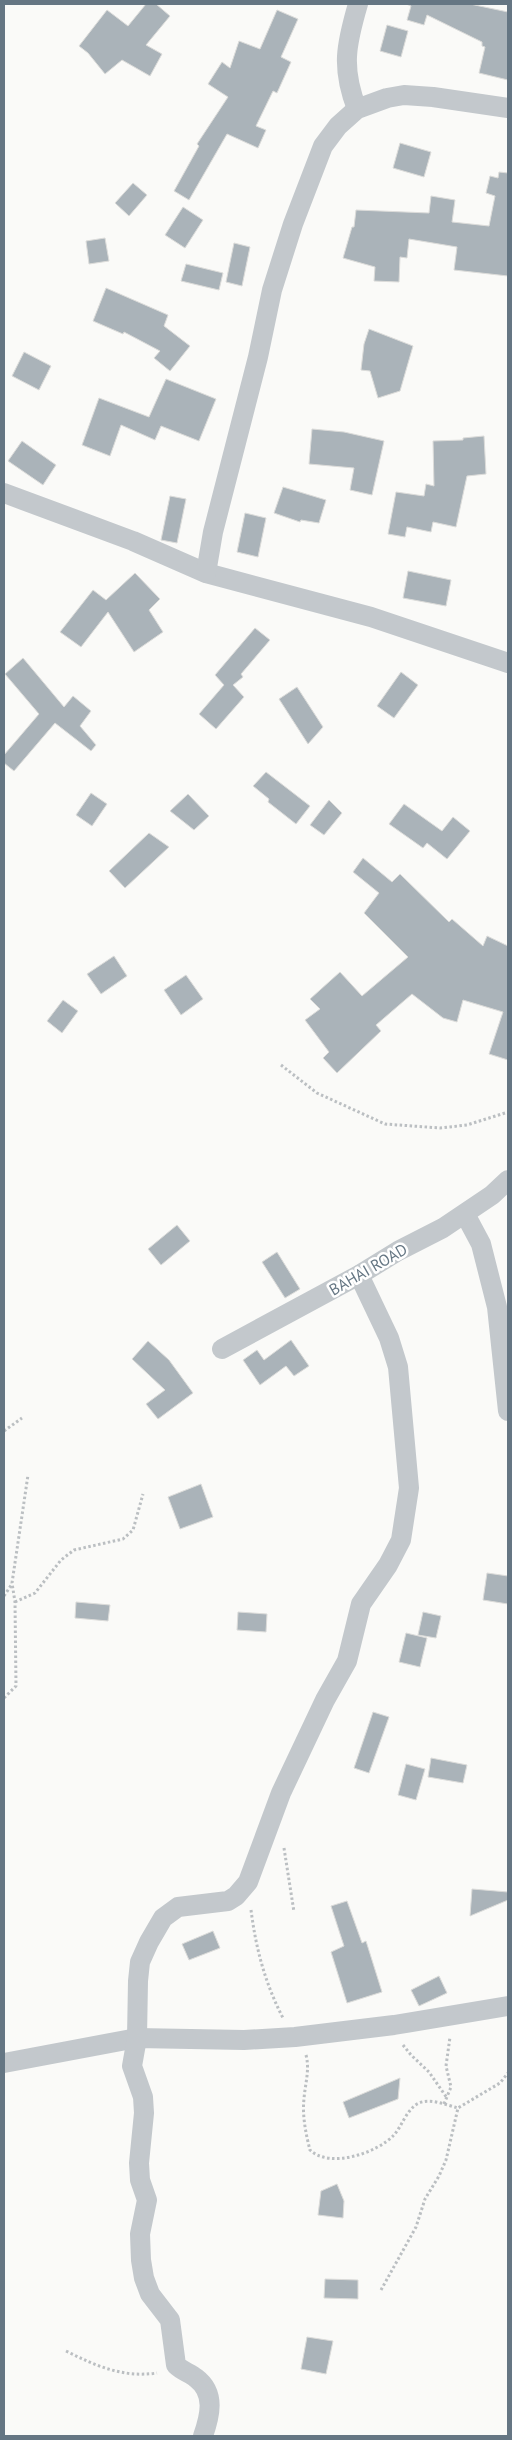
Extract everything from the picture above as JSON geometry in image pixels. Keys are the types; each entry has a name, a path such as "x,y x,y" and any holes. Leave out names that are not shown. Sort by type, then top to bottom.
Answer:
{"street":[{"path":"357,109 351,94 346,59 347,41 358,4"},
{"path":"206,573 213,532 278,272 323,146 338,126 357,109 404,95 508,108"},
{"path":"4,493 133,541 206,573 371,618 508,664"},
{"name":"BAHAI ROAD","path":"222,1349 359,1276 384,1259 465,1214 508,1180"},
{"path":"465,1214 481,1244 497,1307 508,1411"},
{"path":"203,2436 209,2415 210,2399 206,2386 176,2365 170,2320 150,2294 144,2278 141,2260 140,2234 146,2200 140,2180 139,2163 144,2113 143,2097 132,2066 137,2038 140,1962 148,1942 163,1918 178,1907 228,1900 236,1896 248,1882 281,1793 325,1700 347,1661 361,1604 388,1565 401,1540 409,1488 398,1366 389,1338 359,1276"},
{"path":"4,2063 137,2038 244,2040 295,2037 394,2025 508,2006"}],"path":[{"path":"281,1065 317,1093 385,1124 440,1128 467,1125 508,1112"},
{"path":"4,1431 22,1418"},
{"path":"4,1698 16,1686 15,1602 12,1583 28,1475"},
{"path":"15,1602 35,1593 61,1560 74,1550 123,1540 133,1530 143,1494"},
{"path":"4,1596 12,1583"},
{"path":"284,1845 294,1912"},
{"path":"248,1882 255,1940 263,1974 280,2012 305,2051 308,2061 304,2100 306,2137 310,2150 315,2155 335,2158 358,2156 375,2150 394,2134 416,2105 433,2102 458,2108"},
{"path":"444,2104 451,2087 446,2060 450,2046 445,2016"},
{"path":"394,2025 411,2056 429,2072 447,2098"},
{"path":"381,2290 416,2227 425,2199 446,2160 458,2108 500,2083 508,2073"},
{"path":"66,2351 92,2364 123,2374 153,2374 180,2369"}],"building":[{"path":"146,4 156,4 170,16 146,45 162,54 150,76 122,60 105,74 88,53 79,46 107,10 128,26"},
{"path":"406,4 470,4 508,12 508,80 479,73 485,47 482,46 482,42 427,15 424,25 407,20 411,6"},
{"path":"277,10 298,19 281,57 291,62 277,93 273,91 256,126 266,130 258,148 227,134 189,200 174,191 199,146 197,144 228,97 208,84 222,62 230,68 239,41 260,49"},
{"path":"387,25 408,31 401,57 380,51"},
{"path":"400,143 431,152 424,177 393,168"},
{"path":"499,172 508,173 508,276 454,270 457,247 409,239 407,258 400,257 399,282 374,281 375,267 343,258 352,227 354,227 356,210 429,213 431,196 455,200 452,222 489,226 495,196 486,193 490,176 498,178"},
{"path":"133,183 147,195 129,216 115,203"},
{"path":"183,207 203,220 185,248 165,235"},
{"path":"105,238 109,261 89,264 86,241"},
{"path":"234,243 250,247 242,286 226,282"},
{"path":"186,264 223,273 219,290 181,281"},
{"path":"106,288 168,315 164,326 190,346 170,371 154,358 160,351 124,332 123,334 93,321"},
{"path":"369,329 413,346 400,391 378,398 370,371 361,370 364,344"},
{"path":"24,352 51,366 39,390 12,376"},
{"path":"166,379 216,399 199,441 161,426 155,440 121,425 110,456 82,445 99,398 149,417"},
{"path":"312,429 344,432 384,441 372,495 350,490 354,468 309,464"},
{"path":"484,436 486,474 467,476 456,527 433,522 431,532 407,527 405,537 388,534 396,492 424,496 426,484 434,486 433,441 463,440 463,438"},
{"path":"22,441 56,465 43,485 8,461"},
{"path":"283,487 326,500 319,523 301,520 300,522 274,513"},
{"path":"170,496 186,499 177,543 161,540"},
{"path":"245,513 266,518 258,557 237,552"},
{"path":"408,571 451,580 446,606 403,598"},
{"path":"135,573 160,599 149,610 163,632 134,652 108,612 81,647 60,632 93,590 106,600"},
{"path":"255,628 270,640 241,674 243,677 233,685 244,697 216,729 199,714 224,685 215,675"},
{"path":"23,658 64,707 73,696 91,711 80,726 96,745 91,751 55,723 14,771 4,763 4,755 39,714 5,674"},
{"path":"401,672 418,685 394,718 377,706"},
{"path":"297,687 323,727 308,744 279,699"},
{"path":"266,772 310,806 296,824 268,802 269,799 253,786"},
{"path":"91,793 107,804 92,826 76,815"},
{"path":"188,794 209,816 194,830 170,811"},
{"path":"329,800 342,813 324,835 310,825"},
{"path":"404,804 442,831 453,817 470,831 447,859 427,843 423,848 389,824"},
{"path":"149,833 169,847 125,888 109,871"},
{"path":"363,858 392,882 400,874 449,922 452,919 483,946 487,936 508,946 508,1060 489,1054 503,1012 463,1000 457,1022 443,1018 412,994 376,1025 381,1031 337,1073 323,1058 329,1052 305,1020 320,1009 310,999 340,972 362,996 408,957 364,913 379,893 353,872"},
{"path":"114,956 127,976 101,994 87,974"},
{"path":"186,975 203,999 181,1015 164,990"},
{"path":"63,1000 78,1011 62,1033 47,1021"},
{"path":"177,1225 190,1241 161,1265 148,1249"},
{"path":"277,1252 300,1289 285,1298 262,1262"},
{"path":"291,1340 309,1366 294,1376 286,1366 260,1385 243,1360 257,1350 264,1360"},
{"path":"148,1341 169,1360 193,1393 158,1419 146,1404 165,1390 132,1359"},
{"path":"201,1484 213,1517 180,1529 168,1497"},
{"path":"487,1573 508,1576 508,1604 483,1600"},
{"path":"76,1602 110,1605 108,1621 75,1618"},
{"path":"238,1612 267,1614 266,1632 237,1630"},
{"path":"423,1612 441,1616 436,1638 418,1635"},
{"path":"406,1633 427,1638 420,1667 399,1662"},
{"path":"373,1712 389,1717 369,1773 354,1768"},
{"path":"431,1758 467,1765 463,1783 428,1777"},
{"path":"406,1764 425,1769 416,1800 398,1795"},
{"path":"472,1889 508,1892 508,1900 470,1916"},
{"path":"347,1901 362,1943 366,1941 382,1992 347,2003 331,1952 344,1946 331,1906"},
{"path":"213,1931 220,1948 189,1960 182,1944"},
{"path":"439,1976 447,1993 419,2006 411,1990"},
{"path":"400,2078 398,2099 349,2118 343,2102"},
{"path":"337,2184 344,2201 343,2218 318,2215 321,2191"},
{"path":"325,2279 358,2280 358,2299 324,2298"},
{"path":"307,2337 333,2341 326,2374 301,2369"}]}
